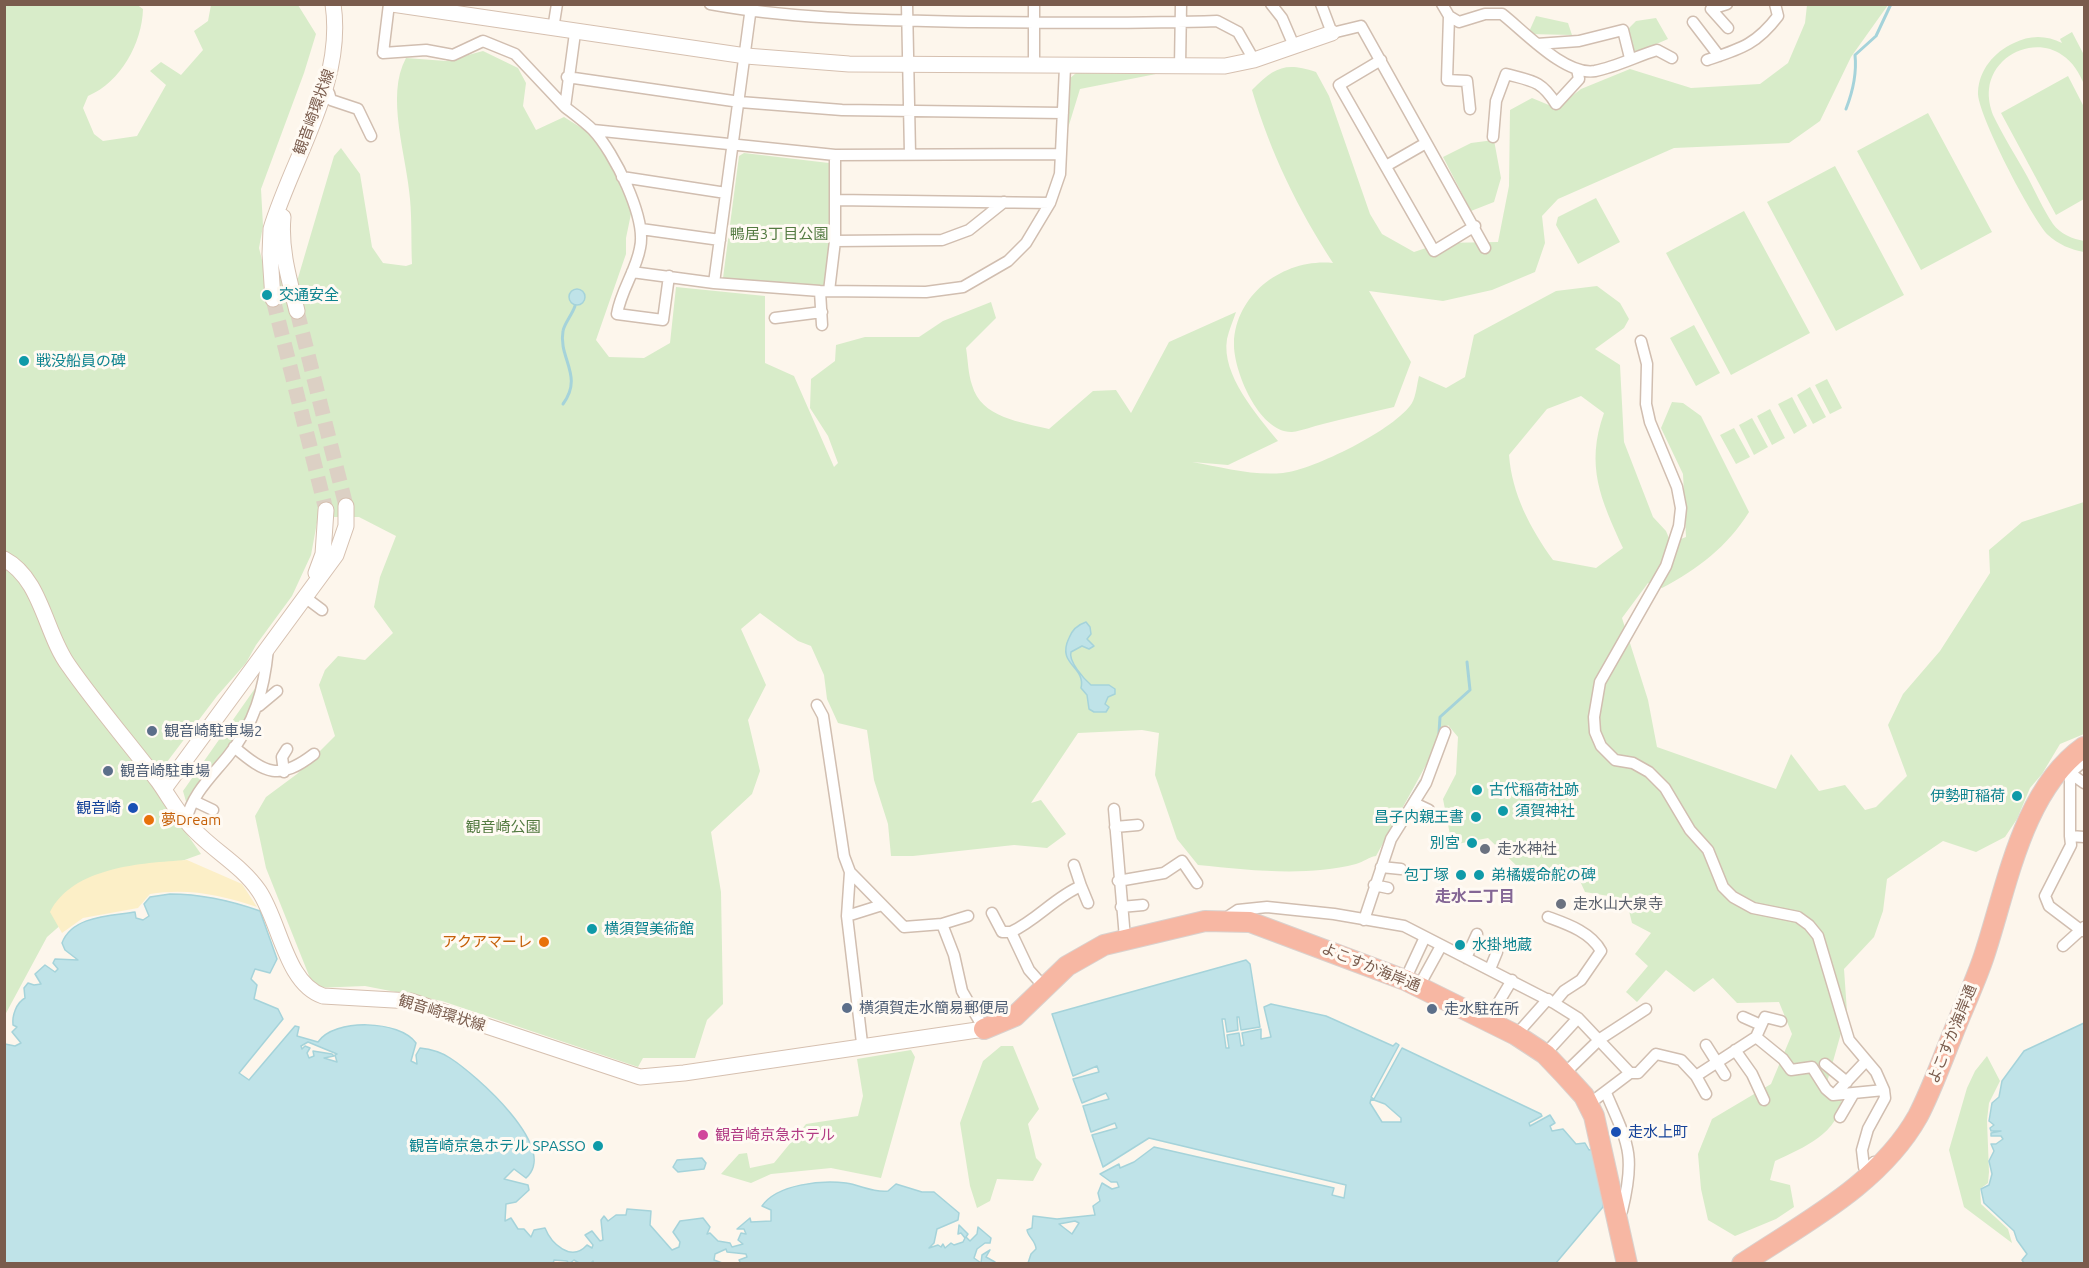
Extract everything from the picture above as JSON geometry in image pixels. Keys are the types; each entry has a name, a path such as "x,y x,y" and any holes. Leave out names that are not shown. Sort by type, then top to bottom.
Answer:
{"highway":[{"name":"よこすか海岸通","path":"1742,1263 1848,1194 1876,1169 1917,1116 1983,959 2019,850 2041,794 2060,767 2085,747"},
{"name":"よこすか海岸通","path":"984,1029 1015,1016 1084,954 1125,938 1205,921 1265,916 1488,1020 1545,1054 1589,1104 1627,1263"}],"main road":[{"name":"観音崎環状線","path":"273,299 271,229 332,67 333,4"},
{"path":"391,4 575,33 746,56 908,67 1225,66 1254,60 1332,33"},
{"name":"観音崎環状線","path":"288,182 281,236 297,311"},
{"path":"164,789 336,555 346,526 346,506"},
{"path":"306,598 323,554 326,510"},
{"name":"観音崎環状線","path":"4,559 24,575 67,664 186,821 251,881 269,907 296,975 304,987 323,996 411,1001 640,1077 684,1073 984,1029"}],"street":[{"path":"391,4 382,53 426,50 453,54 483,41 515,54 565,107 593,130 612,155 641,229 641,248 619,301 617,314 663,320 669,276"},
{"path":"553,29 558,4"},
{"path":"710,4 907,21 1180,23 1217,21 1230,26 1246,42 1254,60"},
{"path":"907,4 910,154"},
{"path":"1034,4 1034,66"},
{"path":"1180,4 1180,67"},
{"path":"1271,4 1282,18 1294,46"},
{"path":"1321,4 1332,33 1361,26 1485,248"},
{"path":"1442,4 1449,16 1459,22 1485,14 1502,14 1537,44 1577,69 1593,71 1657,50 1672,58"},
{"path":"1727,4 1711,9 1728,28"},
{"path":"1693,22 1713,58 1734,52 1764,35 1778,16 1775,4"},
{"path":"714,283 751,8"},
{"path":"1449,16 1447,80 1467,81 1470,109"},
{"path":"1537,44 1579,41 1623,30 1630,58"},
{"path":"565,107 567,77 575,33"},
{"path":"1381,60 1339,85 1434,251 1474,226"},
{"path":"632,272 714,283 825,291 926,292 963,286 1008,261 1026,243 1050,203 1060,174 1065,66"},
{"path":"1492,137 1496,100 1506,74 1546,87 1556,104 1579,79 1577,69"},
{"path":"567,77 740,102 909,113 1063,113"},
{"path":"323,91 329,93 331,100 358,109 370,136"},
{"path":"593,130 733,146 835,154 1061,154"},
{"path":"1386,166 1426,143"},
{"path":"822,326 825,291 835,241 835,154"},
{"path":"622,177 726,193"},
{"path":"835,200 1050,203"},
{"path":"835,241 942,240 969,230 1004,202"},
{"path":"641,229 720,240"},
{"path":"775,318 822,312"},
{"path":"1641,341 1647,364 1646,404 1650,422 1677,487 1679,526 1666,566 1621,640 1600,682 1594,717 1595,732 1601,746 1615,760 1633,763 1649,772 1665,788 1690,830 1708,850 1723,887 1733,897 1753,908 1798,917 1818,936 1849,1040 1876,1072 1884,1090 1885,1098 1868,1129 1862,1149 1864,1167 1873,1163 1917,1116"},
{"path":"306,598 322,610"},
{"path":"259,706 268,648"},
{"path":"186,821 200,788 234,747 259,706 277,691"},
{"path":"817,705 823,716 844,856 849,872 847,916 862,1043"},
{"path":"1364,920 1391,839 1414,803 1445,732"},
{"path":"234,747 254,765 282,764 296,768 314,754"},
{"path":"282,764 286,749"},
{"path":"2070,773 2085,761"},
{"path":"2070,773 2085,783"},
{"path":"2064,945 2083,929 2049,906 2044,896 2071,844 2070,773"},
{"path":"194,801 213,810"},
{"path":"1414,803 1429,810"},
{"path":"1114,809 1118,881 1125,938"},
{"path":"1115,827 1138,825"},
{"path":"2070,836 2085,837"},
{"path":"1118,881 1164,873 1182,861 1197,883"},
{"path":"1074,865 1088,903"},
{"path":"1380,867 1401,869"},
{"path":"849,872 903,927 942,924 968,916"},
{"path":"1374,885 1388,888"},
{"path":"992,913 1002,932 1011,932 1028,924 1064,893 1081,886"},
{"path":"847,916 882,905"},
{"path":"1121,907 1143,905"},
{"path":"1265,916 1364,920 1404,926 1512,980 1578,1018 1630,1073"},
{"path":"1516,1035 1551,1001 1581,980 1600,951 1596,941 1568,924 1548,917"},
{"path":"942,924 954,955 962,991 984,1029"},
{"path":"1011,932 1029,970 1045,988"},
{"path":"1466,958 1477,934"},
{"path":"1412,983 1425,937"},
{"path":"1412,983 1441,946"},
{"path":"1490,969 1497,952"},
{"path":"1488,1020 1512,980"},
{"path":"1564,1074 1600,1039 1646,1009"},
{"path":"1743,1017 1761,1025"},
{"path":"1696,1076 1756,1037 1765,1017 1781,1021"},
{"path":"1545,1054 1578,1018"},
{"path":"1756,1037 1783,1059 1791,1070 1812,1067"},
{"path":"1706,1045 1725,1075"},
{"path":"1735,1050 1752,1074 1764,1100"},
{"path":"1589,1104 1630,1073 1638,1073 1656,1054 1682,1060 1696,1076 1707,1094"},
{"path":"1808,1056 1826,1089 1835,1094 1884,1090"},
{"path":"1835,1094 1866,1061"},
{"path":"1825,1064 1847,1082"},
{"path":"1606,1093 1629,1146 1630,1176 1622,1211 1616,1214"},
{"path":"1840,1117 1854,1093"}],"green space":[{"name":"観音崎公園","path":"136,4 143,9 139,35 127,60 110,81 100,90 88,96 83,108 94,134 103,141 137,136 166,85 150,71 161,62 181,75 203,50 194,31 208,21 211,5 298,5 316,34 261,189 263,226 259,248 267,280 298,278 334,156 341,148 360,174 372,247 383,263 406,266 412,264 410,199 397,108 400,73 406,58 446,61 483,51 518,68 526,83 523,106 536,130 564,117 596,137 632,209 626,238 626,254 596,340 609,357 644,358 670,343 676,287 765,296 765,363 794,376 834,467 838,463 828,436 810,408 811,379 835,361 836,345 865,337 919,337 943,321 991,302 996,318 966,348 971,380 977,396 984,405 1003,417 1049,429 1093,391 1116,390 1131,413 1169,342 1236,312 1227,339 1229,366 1242,394 1278,441 1228,465 1192,462 1271,474 1314,464 1372,436 1403,413 1412,403 1419,376 1446,388 1465,377 1474,335 1556,291 1597,286 1620,303 1629,319 1624,328 1595,349 1620,365 1624,442 1653,517 1666,531 1671,543 1686,537 1683,474 1661,428 1672,402 1683,403 1701,416 1749,512 1731,536 1700,565 1662,588 1648,583 1622,618 1648,700 1657,747 1776,789 1791,754 1819,791 1845,785 1865,810 1876,807 1907,776 1888,725 1903,694 1940,651 1990,573 1989,550 2022,522 2084,502 2084,734 2060,744 2042,774 2030,788 2017,819 2005,837 1976,852 1943,841 1887,879 1883,911 1874,937 1844,969 1847,1012 1826,1086 1842,1098 1840,1110 1835,1121 1818,1138 1775,1161 1770,1180 1790,1185 1794,1207 1776,1219 1735,1236 1708,1220 1701,1189 1698,1154 1712,1119 1771,1084 1792,1034 1779,1002 1737,1003 1713,978 1694,992 1666,970 1637,1002 1626,992 1648,966 1635,954 1651,933 1632,923 1626,899 1585,892 1580,881 1581,875 1545,881 1521,870 1488,838 1452,845 1443,799 1456,774 1458,737 1448,725 1376,856 1356,864 1297,871 1198,865 1177,839 1155,775 1159,733 1142,730 1078,733 1031,803 1041,800 1066,834 1047,848 1014,845 913,856 891,856 888,824 874,780 867,730 838,723 827,699 824,675 811,646 798,641 760,613 741,629 766,685 748,720 760,771 752,794 711,832 721,892 723,1004 707,1020 695,1058 643,1058 638,1067 442,1001 365,986 314,988 266,868 255,816 266,797 297,774 335,736 319,685 325,670 338,656 365,660 393,633 374,607 380,577 396,536 359,517 318,517 311,555 292,596 256,645 246,663 217,696 151,783 201,854 132,879 88,901 47,937 5,1015 5,5","holes":["1581,396 1604,413 1598,432 1596,450 1598,482 1608,514 1623,548 1596,568 1553,560 1537,536 1518,497 1509,455 1547,409"]},
{"path":"1807,5 1888,5 1851,57 1820,121 1789,143 1674,148 1558,199 1542,216 1545,243 1535,272 1492,290 1443,301 1369,291 1411,362 1394,407 1292,432 1280,430 1259,411 1243,383 1235,355 1237,325 1244,308 1267,282 1282,273 1298,266 1333,263 1286,180 1267,136 1252,90 1267,76 1288,67 1316,72 1329,96 1370,214 1382,234 1414,252 1441,243 1498,242 1509,186 1510,110 1532,98 1556,108 1581,89 1630,69 1691,88 1760,84 1788,63 1805,23"},
{"path":"1536,16 1568,23 1572,35 1528,34"},
{"path":"1656,18 1668,39 1633,54 1627,30 1636,21"},
{"path":"2072,32 2084,55 2084,84 2075,68 2062,55 2040,47 2028,48 2007,58 1998,66 1992,77 1989,96 1993,115 2049,218 2063,233 2084,241 2084,252 2056,241 2040,225 1995,142 1978,92 1981,76 2000,51 2020,40 2032,37 2050,38 2062,43 2060,39"},
{"path":"1076,73 1156,74 1080,89 1065,138 1068,80"},
{"path":"2068,76 2084,107 2084,199 2056,215 2001,113"},
{"path":"1928,113 1992,232 1921,270 1857,151"},
{"path":"1494,140 1501,178 1494,202 1471,211 1443,157 1471,143"},
{"name":"鴨居3丁目公園","path":"744,153 829,163 830,285 827,288 723,278 739,156"},
{"path":"1835,166 1904,295 1836,331 1767,202"},
{"path":"1596,198 1620,242 1578,264 1556,225 1558,217"},
{"path":"1744,211 1810,333 1731,375 1666,253"},
{"path":"1694,325 1720,373 1696,386 1670,338"},
{"path":"1827,379 1842,408 1830,414 1815,385"},
{"path":"1810,387 1826,417 1813,424 1797,395"},
{"path":"1792,397 1807,426 1794,434 1778,404"},
{"path":"1770,409 1785,438 1772,445 1757,416"},
{"path":"1752,418 1768,447 1754,455 1739,425"},
{"path":"1734,428 1750,457 1736,464 1720,435"},
{"path":"256,687 256,705 229,749 187,805 183,791"},
{"path":"1001,1046 1013,1046 1039,1109 1028,1124 1036,1158 1042,1164 1033,1181 997,1179 990,1201 977,1208 970,1186 960,1123 983,1061"},
{"path":"911,1050 915,1057 881,1178 831,1168 771,1174 751,1183 721,1174 739,1154 747,1153 750,1168 774,1163 806,1124 858,1116 863,1096 857,1059"},
{"path":"1987,1056 2000,1081 1989,1103 1987,1120 1989,1172 1988,1183 1980,1189 1981,1204 2008,1229 2012,1243 1964,1207 1949,1150 1967,1088 1975,1071"}],"sand":[{"path":"187,860 242,884 257,907 204,894 164,892 150,894 138,908 83,918 62,933 50,912 61,897 75,885 91,877 130,866"}],"water":[{"path":"577,289 583,291 585,297 583,303 577,305 571,303 569,297 571,291"},
{"path":"1086,622 1091,634 1087,639 1094,646 1089,649 1082,646 1071,652 1071,656 1077,670 1091,685 1109,685 1115,689 1115,694 1108,697 1105,704 1109,707 1106,712 1094,712 1089,709 1087,695 1081,688 1079,675 1066,654 1066,647 1072,633 1077,626"},
{"path":"170,894 204,896 260,911 277,959 270,973 255,969 251,979 257,985 254,999 278,1009 283,1019 239,1073 249,1080 295,1026 299,1027 297,1036 318,1042 326,1034 338,1029 367,1025 382,1026 408,1035 416,1043 411,1061 417,1064 416,1055 420,1048 432,1050 450,1058 477,1079 510,1113 532,1149 534,1165 526,1178 514,1169 504,1179 528,1185 529,1190 516,1202 506,1204 505,1221 511,1218 518,1229 524,1229 531,1237 534,1230 545,1228 552,1240 562,1249 575,1252 587,1245 592,1248 593,1245 585,1235 592,1231 600,1241 603,1240 601,1220 604,1216 608,1221 616,1215 626,1215 627,1209 651,1211 650,1225 672,1250 679,1247 680,1242 673,1232 680,1221 703,1218 710,1227 707,1234 710,1233 718,1241 730,1243 732,1247 743,1244 738,1240 741,1233 746,1234 744,1229 737,1229 750,1218 751,1222 771,1221 771,1210 762,1206 778,1193 789,1188 813,1183 836,1182 888,1191 896,1184 922,1192 934,1192 959,1213 958,1220 937,1229 934,1243 929,1248 938,1245 941,1247 943,1244 945,1248 951,1243 954,1245 963,1242 965,1238 961,1233 958,1234 959,1225 968,1234 966,1237 970,1241 977,1234 978,1227 991,1238 990,1243 985,1243 977,1249 974,1258 981,1263 982,1255 990,1250 986,1257 995,1262 993,1264 741,1264 739,1260 747,1257 746,1254 727,1252 726,1249 715,1254 714,1260 725,1264 594,1264 593,1261 579,1263 574,1260 569,1264 567,1261 554,1260 553,1264 5,1263 5,1044 15,1046 21,1043 12,1032 17,1027 13,1025 15,1010 25,998 24,988 28,983 41,984 35,974 45,965 55,972 58,969 53,963 55,959 78,960 65,950 62,943 74,927 104,916 135,912 136,918 143,920 149,916 144,904 150,897","holes":["308,1042 337,1054 335,1055 337,1062 324,1058 334,1056 332,1054 313,1051 314,1056 309,1058 307,1053 310,1048 305,1046 302,1049 301,1046"]},
{"path":"1246,960 1250,964 1260,1027 1241,1030 1239,1017 1237,1017 1238,1030 1227,1032 1225,1019 1222,1019 1226,1048 1229,1048 1227,1035 1239,1033 1241,1046 1244,1045 1242,1033 1261,1029 1261,1039 1271,1037 1264,1007 1271,1004 1326,1016 1393,1046 1396,1043 1399,1045 1371,1097 1374,1099 1402,1048 1541,1114 1542,1116 1529,1123 1530,1126 1550,1115 1555,1123 1550,1126 1552,1131 1563,1129 1576,1144 1585,1143 1589,1150 1594,1149 1604,1199 1603,1207 1556,1263 1028,1263 1031,1254 1036,1249 1027,1230 1032,1228 1033,1216 1057,1219 1095,1215 1093,1206 1100,1201 1098,1193 1102,1183 1112,1189 1119,1187 1117,1182 1111,1182 1100,1174 1119,1164 1120,1168 1134,1162 1154,1147 1334,1188 1332,1195 1344,1198 1346,1185 1149,1138 1103,1167 1092,1135 1117,1128 1115,1123 1091,1132 1083,1106 1109,1099 1106,1093 1082,1103 1073,1079 1099,1072 1097,1066 1073,1076 1052,1014","holes":["1371,1099 1385,1104 1401,1118 1401,1122 1382,1122 1370,1103","1075,1221 1079,1223 1072,1234 1059,1224"]},
{"path":"2084,1023 2084,1263 2024,1263 2022,1260 2027,1254 2017,1240 2014,1231 1984,1203 1981,1189 1989,1185 1992,1174 1989,1161 1994,1151 1991,1144 1996,1144 2003,1139 2001,1136 1991,1136 1991,1133 2001,1131 1991,1131 1990,1128 1994,1125 1989,1121 1992,1103 1999,1097 2002,1081 2024,1051"},
{"path":"702,1158 706,1163 704,1169 678,1172 673,1167 677,1160"}],"waterway":[{"path":"1846,109 1854,82 1855,55 1876,36 1891,4"},
{"path":"563,404 571,385 571,376 562,341 563,331 575,306"},
{"path":"1439,733 1440,717 1470,690 1467,662"},
{"path":"1409,801 1421,781"}],"tunnel":[{"path":"273,299 326,510"},
{"path":"297,311 346,506"}],"place":[{"name":"交通安全","path":"267,295"},
{"name":"戦没船員の碑","path":"24,361"},
{"name":"観音崎駐車場2","path":"152,731"},
{"name":"観音崎駐車場","path":"108,771"},
{"name":"古代稲荷社跡","path":"1477,790"},
{"name":"伊勢町稲荷","path":"2017,796"},
{"name":"観音崎","path":"133,808"},
{"name":"須賀神社","path":"1503,811"},
{"name":"昌子内親王書","path":"1476,817"},
{"name":"夢Dream","path":"149,820"},
{"name":"別宮","path":"1472,843"},
{"name":"走水神社","path":"1485,849"},
{"name":"包丁塚","path":"1461,875"},
{"name":"弟橘媛命舵の碑","path":"1479,875"},
{"name":"走水山大泉寺","path":"1561,904"},
{"name":"横須賀美術館","path":"592,929"},
{"name":"アクアマーレ","path":"544,942"},
{"name":"水掛地蔵","path":"1460,945"},
{"name":"横須賀走水簡易郵便局","path":"847,1008"},
{"name":"走水駐在所","path":"1432,1009"},
{"name":"走水上町","path":"1616,1132"},
{"name":"観音崎京急ホテル","path":"703,1135"},
{"name":"観音崎京急ホテル SPASSO","path":"598,1146"}],"district":[{"name":"走水二丁目","path":"1475,897"}]}
